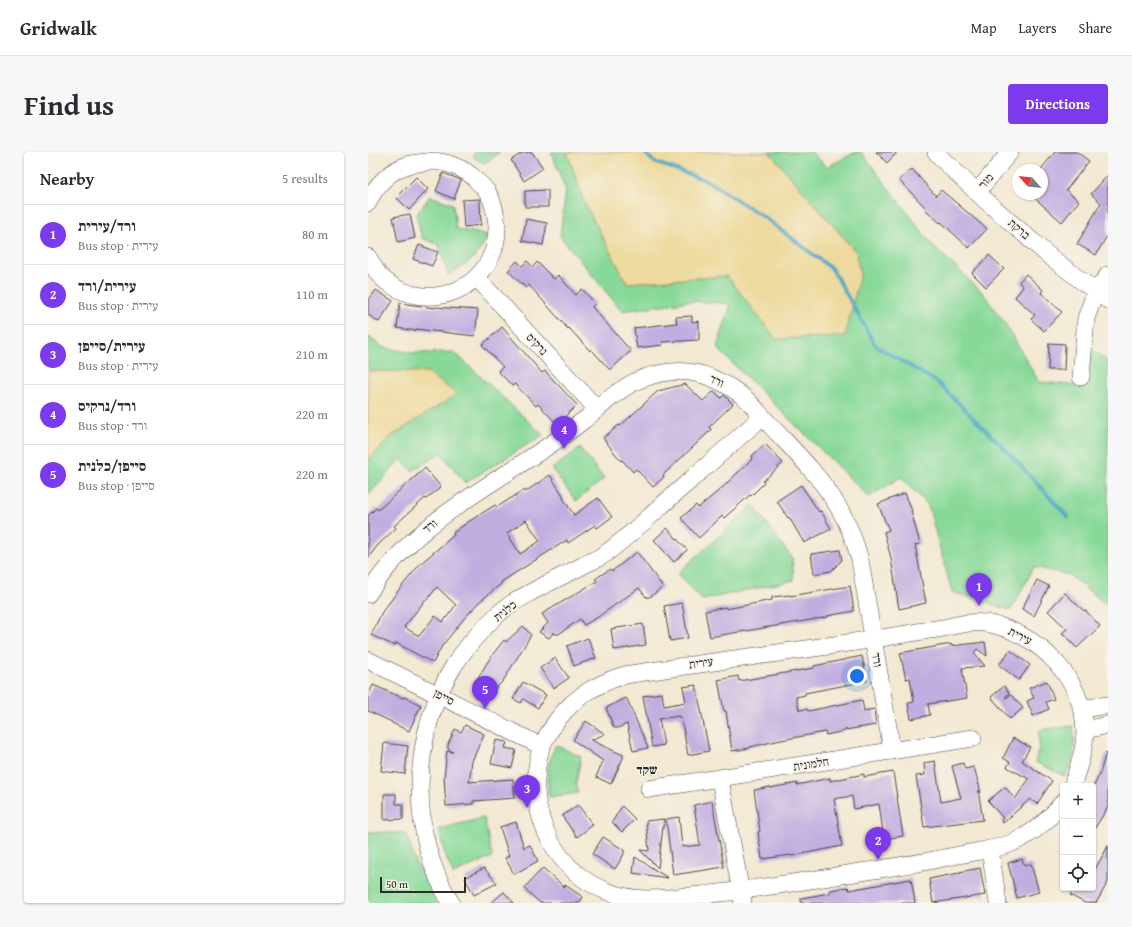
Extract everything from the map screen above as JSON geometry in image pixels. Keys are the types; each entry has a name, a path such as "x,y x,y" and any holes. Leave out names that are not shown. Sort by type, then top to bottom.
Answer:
{"street":[{"name":"ברקת","path":"936,152 944,162 1048,255 1078,279 1102,295"},
{"name":"מור","path":"977,192 1010,152"},
{"path":"368,203 373,192 388,176 408,165 430,161 453,165 473,176 488,193 496,215 497,238 490,260 477,278 459,291 438,297 416,296 396,288 379,274 368,257"},
{"path":"1081,377 1086,318 1102,295 1108,275"},
{"name":"נרקיס","path":"477,278 597,409"},
{"name":"ורד","path":"368,594 403,548 447,512 540,452 571,430 628,385 643,378 660,373 674,372 689,372 714,379 746,399 822,484 841,511 854,539 860,560 892,751"},
{"name":"כלנית","path":"451,903 436,874 428,848 421,812 420,784 421,758 427,727 439,694 453,667 466,648 498,614 517,601 603,555 631,534 762,417"},
{"name":"עירית","path":"1060,806 1052,815 1033,831 1012,843 990,849 742,897 646,899 621,896 606,891 584,880 568,866 549,841 540,817 536,798 536,785 541,746 559,717 575,701 592,688 613,679 626,675 704,662 874,639 963,623 984,623 998,626 1022,636 1047,653 1063,671 1081,709 1085,730 1083,751 1073,783"},
{"name":"סייפן","path":"368,660 541,746"},
{"path":"1081,709 1108,704"},
{"path":"1085,730 1108,726"},
{"name":"חלמונית","path":"649,789 974,738"},
{"path":"720,779 742,897"},
{"path":"990,849 998,903"}],"green space":[{"path":"475,152 500,152 485,164 473,157"},
{"path":"551,152 567,152 585,204 627,283 727,276 776,339 845,336 856,252 769,152 811,152 827,167 856,152 861,152 934,247 982,292 1006,325 1039,382 1085,386 1091,349 1108,362 1108,606 1069,575 1034,567 1011,610 952,592 928,505 901,477 869,497 717,348 731,304 690,301 622,311 560,236 566,190"},
{"path":"430,196 453,204 456,229 488,235 472,259 448,275 439,245 422,238 416,215"},
{"path":"368,336 382,347 412,353 454,352 543,435 465,483 441,453 412,471 401,459 368,496 368,461 390,437 456,394 427,372 368,371"},
{"path":"580,448 604,479 576,501 552,469"},
{"path":"753,505 792,558 794,580 702,600 678,573"},
{"path":"1073,726 1073,758 1065,776 1035,762 1039,748 1039,730"},
{"path":"556,745 581,757 576,783 578,793 549,797 548,771 550,759"},
{"path":"484,818 492,857 453,874 444,851 439,829"},
{"path":"368,830 369,832 406,833 415,862 439,903 368,903"}],"sand":[{"path":"567,152 769,152 856,252 860,274 845,336 776,339 727,276 627,283 585,204"},
{"path":"368,371 427,372 457,394 390,437 368,461"}],"building":[{"path":"524,152 532,152 543,168 524,181 511,160"},
{"path":"876,152 897,152 887,163"},
{"path":"1055,152 1077,152 1089,161 1066,190 1079,201 1062,222 1037,200 1048,200 1048,164 1045,164"},
{"path":"912,169 936,196 941,190 987,229 969,248 925,209 926,208 899,180"},
{"path":"443,173 461,180 454,199 436,191"},
{"path":"1108,175 1108,234 1096,255 1077,244 1101,203 1091,194"},
{"path":"416,177 428,189 409,210 396,197"},
{"path":"548,190 548,207 525,207 525,191"},
{"path":"480,199 481,225 464,227 462,200"},
{"path":"410,214 415,238 398,242 393,217"},
{"path":"526,219 547,223 543,245 522,241"},
{"path":"419,245 438,252 432,266 413,259"},
{"path":"989,255 1004,269 986,287 972,273"},
{"path":"517,261 522,266 527,261 533,267 537,262 554,279 558,275 576,295 582,289 595,303 592,307 631,351 610,370 591,349 590,351 569,328 568,329 529,285 526,288 508,271"},
{"path":"1026,274 1043,290 1041,293 1062,312 1044,331 1031,319 1035,315 1015,297 1023,287 1019,282"},
{"path":"376,290 393,301 379,322 368,315 368,301"},
{"path":"400,303 435,308 478,310 475,336 397,328"},
{"path":"692,316 692,322 699,321 699,340 662,342 663,345 637,348 634,328 677,323 676,317"},
{"path":"502,327 542,373 545,371 577,405 557,424 538,404 536,406 515,384 512,386 498,371 503,367 482,345"},
{"path":"1049,343 1065,344 1064,370 1048,370"},
{"path":"685,384 703,401 714,391 721,398 724,395 733,404 709,427 711,430 663,475 664,477 653,487 636,469 633,472 622,460 621,461 603,438 619,425 620,426 658,391"},
{"path":"765,444 783,463 763,481 764,483 751,496 750,495 724,518 722,516 699,538 681,518 696,505 698,508 723,487"},
{"path":"425,468 441,487 426,499 425,498 394,526 396,528 378,545 368,558 368,516 376,508 378,510"},
{"path":"550,475 574,515 598,498 612,517 597,528 595,525 568,543 567,540 501,582 502,583 478,603 462,621 442,646 433,663 396,643 395,646 371,635 382,612 398,591 420,564 454,535 453,533 495,505 497,507 524,490 525,492","holes":["526,520 540,541 520,554 507,533","437,587 456,605 443,622 435,616 419,636 404,627"]},
{"path":"801,485 819,512 821,511 831,529 804,543 789,517 788,518 777,501"},
{"path":"905,493 912,511 920,544 915,545 926,603 899,609 891,558 884,532 889,530 878,504"},
{"path":"667,528 687,550 674,562 654,540"},
{"path":"840,550 842,560 831,571 814,574 811,554"},
{"path":"637,552 663,587 650,597 646,597 639,588 584,625 580,619 559,634 555,634 554,632 549,638 539,632 548,623 542,614 597,581 595,579 610,569 612,571"},
{"path":"1037,580 1049,586 1034,616 1022,609"},
{"path":"850,586 854,611 827,616 828,617 710,637 705,611 726,607 726,609 772,600 772,597 790,596"},
{"path":"1065,593 1084,611 1085,610 1100,626 1077,648 1062,633 1067,629 1048,611"},
{"path":"682,603 688,638 670,641 664,606"},
{"path":"643,624 646,645 614,650 611,629"},
{"path":"523,626 531,635 503,681 493,691 476,681 490,658 504,640 506,642"},
{"path":"588,638 596,658 574,666 567,646"},
{"path":"985,642 987,656 977,649 974,653 985,666 962,668 967,698 928,704 930,715 911,719 908,703 914,702 910,678 906,679 900,653 951,644 951,646"},
{"path":"1010,650 1030,665 1019,680 999,665"},
{"path":"862,656 867,681 805,693 805,695 796,697 799,710 807,709 808,711 862,700 864,711 874,709 876,725 826,735 825,732 732,751 726,711 724,711 718,680 738,676 739,681 814,668 814,666"},
{"path":"555,658 569,678 554,688 540,668"},
{"path":"1047,681 1054,699 1046,702 1049,709 1033,716 1027,701 1034,698 1029,688"},
{"path":"523,682 546,695 538,708 523,699 521,703 513,699"},
{"path":"373,685 421,705 409,731 368,711 368,696"},
{"path":"696,685 709,751 688,755 681,717 680,718 679,716 659,719 664,745 652,747 643,696 662,693 664,706 686,702 683,687"},
{"path":"1004,686 1009,693 1005,698 1011,695 1023,708 1010,719 991,697"},
{"path":"626,698 648,748 633,751 627,724 614,728 606,708"},
{"path":"586,721 605,734 591,740 623,755 611,784 596,777 603,761 573,740"},
{"path":"465,725 484,734 472,761 469,782 513,779 515,798 473,801 473,804 446,806 444,778 447,751 453,752 448,749 448,745 455,729 461,732"},
{"path":"1013,738 1030,747 1022,761 1052,781 1037,804 1030,799 1003,823 1001,821 1003,818 988,801 1005,787 1015,799 1029,779 1007,767 1010,762 1003,758"},
{"path":"496,740 507,742 505,748 516,750 512,768 491,764"},
{"path":"384,743 408,746 405,774 381,771"},
{"path":"1106,753 1108,753 1108,807 1096,826 1095,783"},
{"path":"935,761 941,802 961,798 952,766 963,763 965,769 974,767 981,793 978,790 983,820 924,827 916,776 925,775 924,763"},
{"path":"893,772 903,836 884,839 879,804 854,809 852,796 834,799 842,846 791,856 762,859 758,832 760,831 754,790 797,783 797,785 830,778 830,781 864,774 864,777"},
{"path":"384,794 396,794 396,804 403,804 403,819 384,820"},
{"path":"712,801 724,867 673,875 666,819 679,817 682,847 700,845 694,805"},
{"path":"578,805 593,825 577,837 562,816"},
{"path":"622,806 635,819 622,832 612,822"},
{"path":"664,819 658,868 640,850 649,851 646,821"},
{"path":"516,822 524,848 530,845 538,861 514,874 505,858 509,856 500,827"},
{"path":"603,837 624,850 624,854 615,869 592,854"},
{"path":"1108,846 1108,882 1096,903 1085,903 1070,895 1072,891 1096,891 1096,868"},
{"path":"635,857 668,878 633,873"},
{"path":"1022,859 1024,866 1031,864 1039,892 1017,898 1008,863"},
{"path":"484,868 497,883 474,895 465,878"},
{"path":"543,868 564,887 565,885 583,897 579,903 540,903 524,888"},
{"path":"980,868 985,895 933,903 929,879"},
{"path":"911,879 915,903 801,903 801,898 830,893 830,890 848,887 849,890"},
{"path":"504,892 514,903 491,903"}],"waterway":[{"path":"644,152 654,162 708,181 768,220 832,269 876,346 937,382 1007,451 1068,517"}],"place":[{"name":"ורד/נרקיס","path":"564,449"},
{"name":"ורד/עירית","path":"979,606"},
{"name":"סייפן/כלנית","path":"485,709"},
{"name":"עירית/סייפן","path":"527,808"},
{"name":"עירית/ורד","path":"878,860"}],"district":[{"name":"שקד","path":"647,769"}]}
